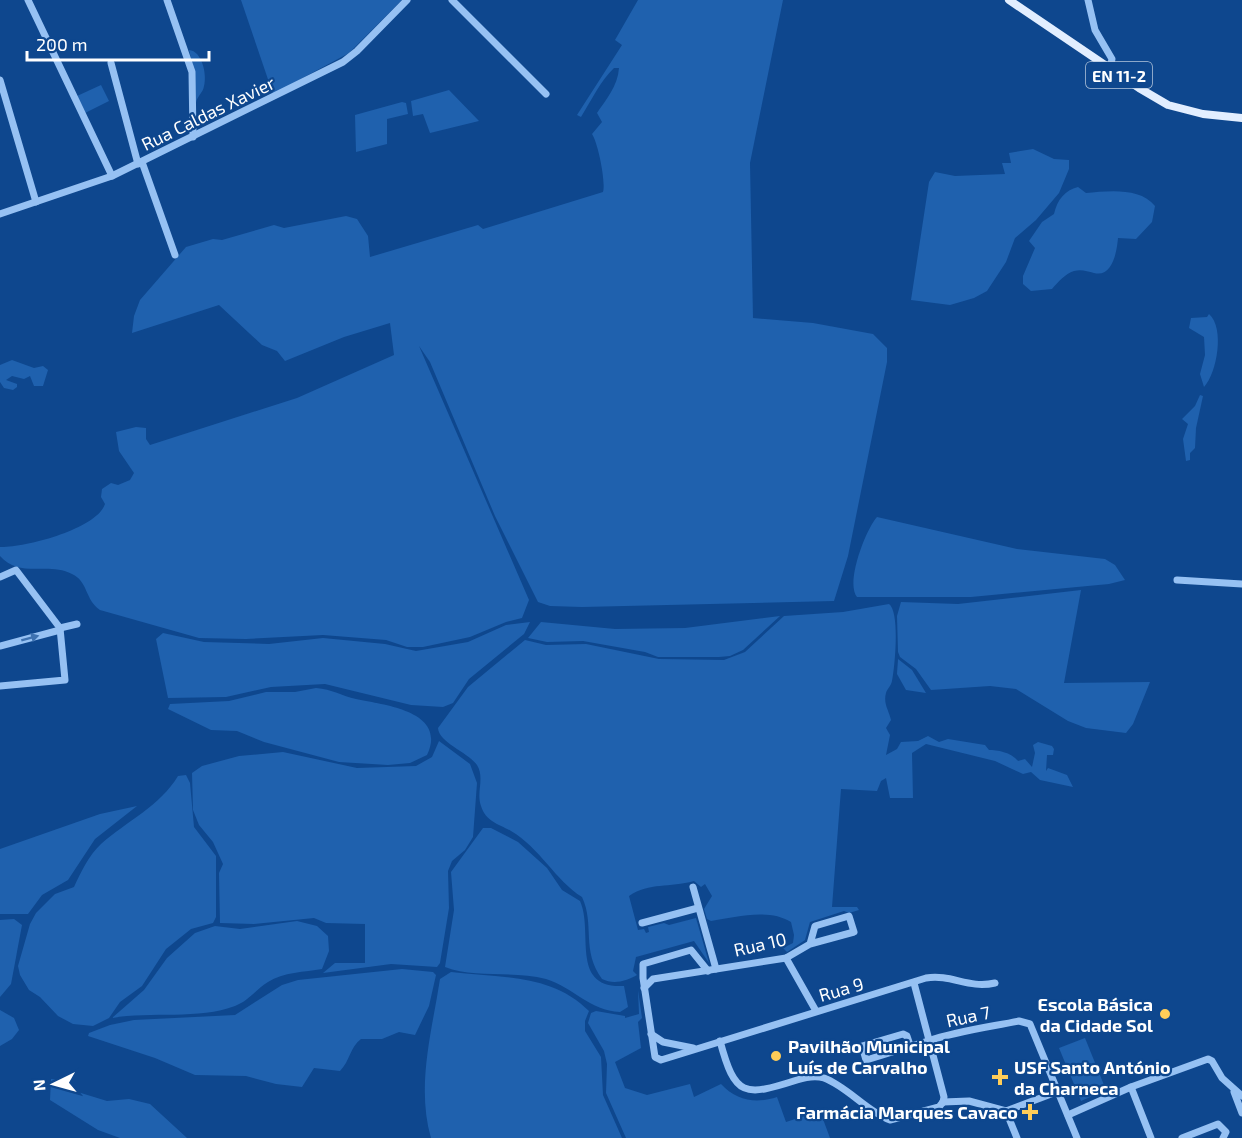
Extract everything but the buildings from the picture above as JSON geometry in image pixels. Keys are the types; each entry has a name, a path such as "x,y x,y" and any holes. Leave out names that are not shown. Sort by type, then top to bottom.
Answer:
{"main road":[{"name":"EN 11-2","path":"1009,0 1110,69 1168,105 1203,114 1242,118"}],"street":[{"path":"28,0 112,177"},
{"path":"166,0 192,72 193,137"},
{"name":"Rua Caldas Xavier","path":"0,214 112,177 343,62 357,51 407,0"},
{"path":"452,0 546,94"},
{"path":"1088,0 1095,30 1112,59 1110,69"},
{"path":"111,63 140,163 175,255"},
{"path":"0,80 36,202"},
{"path":"0,577 16,570 60,629 65,680 0,686"},
{"path":"1177,580 1242,584"},
{"path":"0,646 77,624"},
{"name":"Rua 10","path":"693,887 712,970"},
{"path":"642,923 698,908"},
{"name":"Rua 10","path":"644,988 653,979 786,958 810,944 854,932 849,916 815,926 810,944"},
{"path":"651,1034 643,964 691,950 712,970"},
{"path":"786,958 816,1011"},
{"name":"Rua 9","path":"651,1034 655,1057 661,1060 816,1011 939,976 979,987 995,983"},
{"path":"720,1041 732,1079 741,1087 752,1091 767,1090 807,1077 823,1077 890,1120 939,1107 944,1096 914,983"},
{"name":"Rua 7","path":"911,1048 907,1036 903,1034 862,1047 866,1060 911,1048 928,1041 1019,1021 1032,1026 1059,1091"},
{"name":"Rua 9","path":"651,1034 663,1042 697,1048"},
{"path":"1068,1115 1131,1087 1208,1059 1216,1065 1233,1089 1242,1113"},
{"path":"1131,1087 1151,1138"},
{"path":"1233,1089 1242,1096"},
{"path":"943,1102 969,1101 1006,1111 1059,1091 1077,1138"},
{"path":"1006,1111 1017,1138"},
{"path":"1182,1138 1218,1124 1226,1132 1223,1138"}],"shaded area":[{"path":"241,0 402,0 349,53 273,94"},
{"path":"638,0 783,0 750,163 753,318 813,323 873,334 887,348 887,362 848,556 834,601 582,607 550,606 538,602 495,516 430,362 419,346 529,600 522,618 470,637 423,647 407,647 386,640 323,635 246,639 199,638 100,610 95,606 81,581 72,574 63,570 16,567 0,556 0,547 42,540 75,529 89,521 105,504 101,497 102,489 111,483 118,485 130,480 134,473 119,451 116,432 136,427 146,428 146,439 150,445 297,398 394,355 390,323 344,337 285,361 277,351 262,345 219,305 132,333 134,316 140,300 186,247 213,239 222,240 274,225 284,228 346,216 357,219 368,236 370,257 478,225 483,229 603,192 601,163 592,134 602,122 597,113 614,87 619,68 614,68 605,78 581,117 577,115 622,45 615,40"},
{"path":"189,50 197,54 204,70 204,86 196,103 194,70"},
{"path":"101,85 109,101 85,113 77,96"},
{"path":"449,90 479,121 430,133 423,114 413,116 411,101"},
{"path":"402,102 406,103 408,114 387,119 387,144 356,152 355,115"},
{"path":"1033,149 1054,159 1069,160 1069,169 1059,193 1036,220 1015,238 1006,262 987,291 974,298 950,305 911,300 929,182 935,172 955,176 1005,174 1002,163 1011,163 1009,153"},
{"path":"1078,187 1086,193 1123,192 1141,196 1155,206 1152,222 1136,239 1118,238 1113,262 1106,271 1094,273 1074,271 1065,276 1052,289 1031,291 1023,284 1023,276 1035,248 1029,241 1042,222 1054,214 1062,196"},
{"path":"1209,314 1217,329 1218,340 1213,372 1204,387 1200,374 1205,355 1204,337 1189,328 1191,318 1207,317"},
{"path":"12,360 34,368 43,366 48,370 43,386 34,386 30,376 24,379 12,376 6,380 17,384 17,387 13,390 4,388 0,382 0,365"},
{"path":"1200,395 1203,396 1196,428 1195,448 1190,453 1190,460 1186,461 1183,439 1188,424 1182,419 1195,406"},
{"path":"877,517 1017,549 1105,559 1115,565 1125,580 1109,584 971,597 857,597 854,580 858,556 872,523"},
{"path":"1081,590 1064,683 1150,682 1133,724 1126,733 1086,728 1068,721 1016,689 990,686 931,690 916,669 900,657 898,652 897,616 901,602 958,604"},
{"path":"889,604 895,617 896,640 892,681 885,697 891,720 886,728 890,735 886,755 897,749 901,742 918,741 928,736 939,742 948,739 985,745 989,750 1008,754 1018,761 1025,759 1032,767 1035,753 1033,745 1038,742 1052,746 1054,749 1053,755 1047,755 1046,771 1048,768 1067,775 1073,787 1040,780 1031,772 1023,774 995,761 926,744 912,753 913,798 890,798 886,778 881,781 877,791 841,789 832,907 857,907 859,910 849,913 844,911 810,922 805,940 787,952 783,948 793,943 794,935 791,922 782,918 762,914 711,921 707,919 704,909 712,896 705,884 701,887 694,881 644,889 629,896 638,930 644,929 646,933 649,932 648,927 664,923 669,925 696,918 709,963 694,941 636,957 633,971 637,975 629,979 615,982 602,979 592,958 588,918 582,897 564,882 531,846 486,816 480,801 480,775 477,765 448,743 440,733 438,728 468,687 525,640 546,645 586,644 659,659 724,660 745,652 784,616 843,612"},
{"path":"780,616 743,650 730,656 719,657 658,657 645,652 583,641 547,642 528,638 541,622 615,629 685,628"},
{"path":"530,622 524,634 469,679 453,703 443,707 411,705 325,684 271,687 226,697 168,698 156,639 163,633 204,642 269,644 323,638 385,644 416,651 468,642 506,625"},
{"path":"898,659 912,670 926,693 906,690 897,674"},
{"path":"316,688 410,713 429,729 431,740 427,755 410,763 388,765 339,762 264,742 237,731 211,730 168,709 170,704 229,701 266,692 295,692"},
{"path":"439,741 470,764 477,783 473,837 465,850 452,861 448,871 449,908 440,963 437,967 391,964 323,973 335,963 365,963 365,924 326,923 314,918 254,924 220,923 219,873 223,864 213,842 199,825 193,810 192,773 202,766 239,756 283,752 357,768 416,766 432,757"},
{"path":"186,775 190,783 194,827 216,856 216,917 213,923 191,929 166,949 142,986 120,1002 109,1018 93,1026 73,1024 58,1016 40,997 29,990 20,975 18,966 30,924 36,913 55,894 74,887 89,858 101,844 153,805 171,787 178,776"},
{"path":"137,806 95,839 68,880 42,895 28,914 0,914 0,849 100,814"},
{"path":"483,828 491,828 518,842 547,868 562,890 580,901 584,914 590,969 596,978 607,984 624,986 628,1007 620,1012 609,1011 565,987 534,976 469,973 445,967 454,910 451,872"},
{"path":"14,919 22,925 11,984 0,997 0,920"},
{"path":"297,921 317,926 328,936 329,951 322,969 287,974 274,979 240,1004 221,1010 206,1013 112,1018 144,990 167,958 195,933 215,926 240,929"},
{"path":"402,969 433,972 436,975 429,1006 415,1035 399,1032 382,1039 361,1039 354,1046 340,1071 314,1068 302,1087 276,1084 246,1076 195,1075 155,1058 88,1036 89,1033 110,1025 134,1020 235,1015 282,985 298,980"},
{"path":"451,972 506,977 542,984 574,999 589,1011 585,1021 585,1031 601,1057 603,1095 622,1138 431,1138 425,1099 427,1058 440,979"},
{"path":"638,990 642,1018 638,1022 641,1048 615,1062 625,1088 647,1095 690,1084 694,1097 721,1084 727,1090 747,1099 762,1100 777,1097 786,1122 820,1111 830,1138 626,1138 606,1093 607,1064 604,1051 588,1023 591,1013 596,1011 625,1016 625,1018 639,1014"},
{"path":"0,1010 14,1018 19,1030 12,1039 0,1046"},
{"path":"1085,1038 1106,1090 1081,1101 1059,1048"},
{"path":"51,1079 63,1080 68,1089 107,1101 129,1099 150,1104 187,1138 120,1138 98,1130 50,1100"}],"place":[{"name":"Escola Básica da Cidade Sol","path":"1165,1014"},
{"name":"Pavilhão Municipal Luís de Carvalho","path":"776,1056"},
{"name":"USF Santo António da Charneca","path":"1000,1077"},
{"name":"Farmácia Marques Cavaco","path":"1030,1112"}]}
